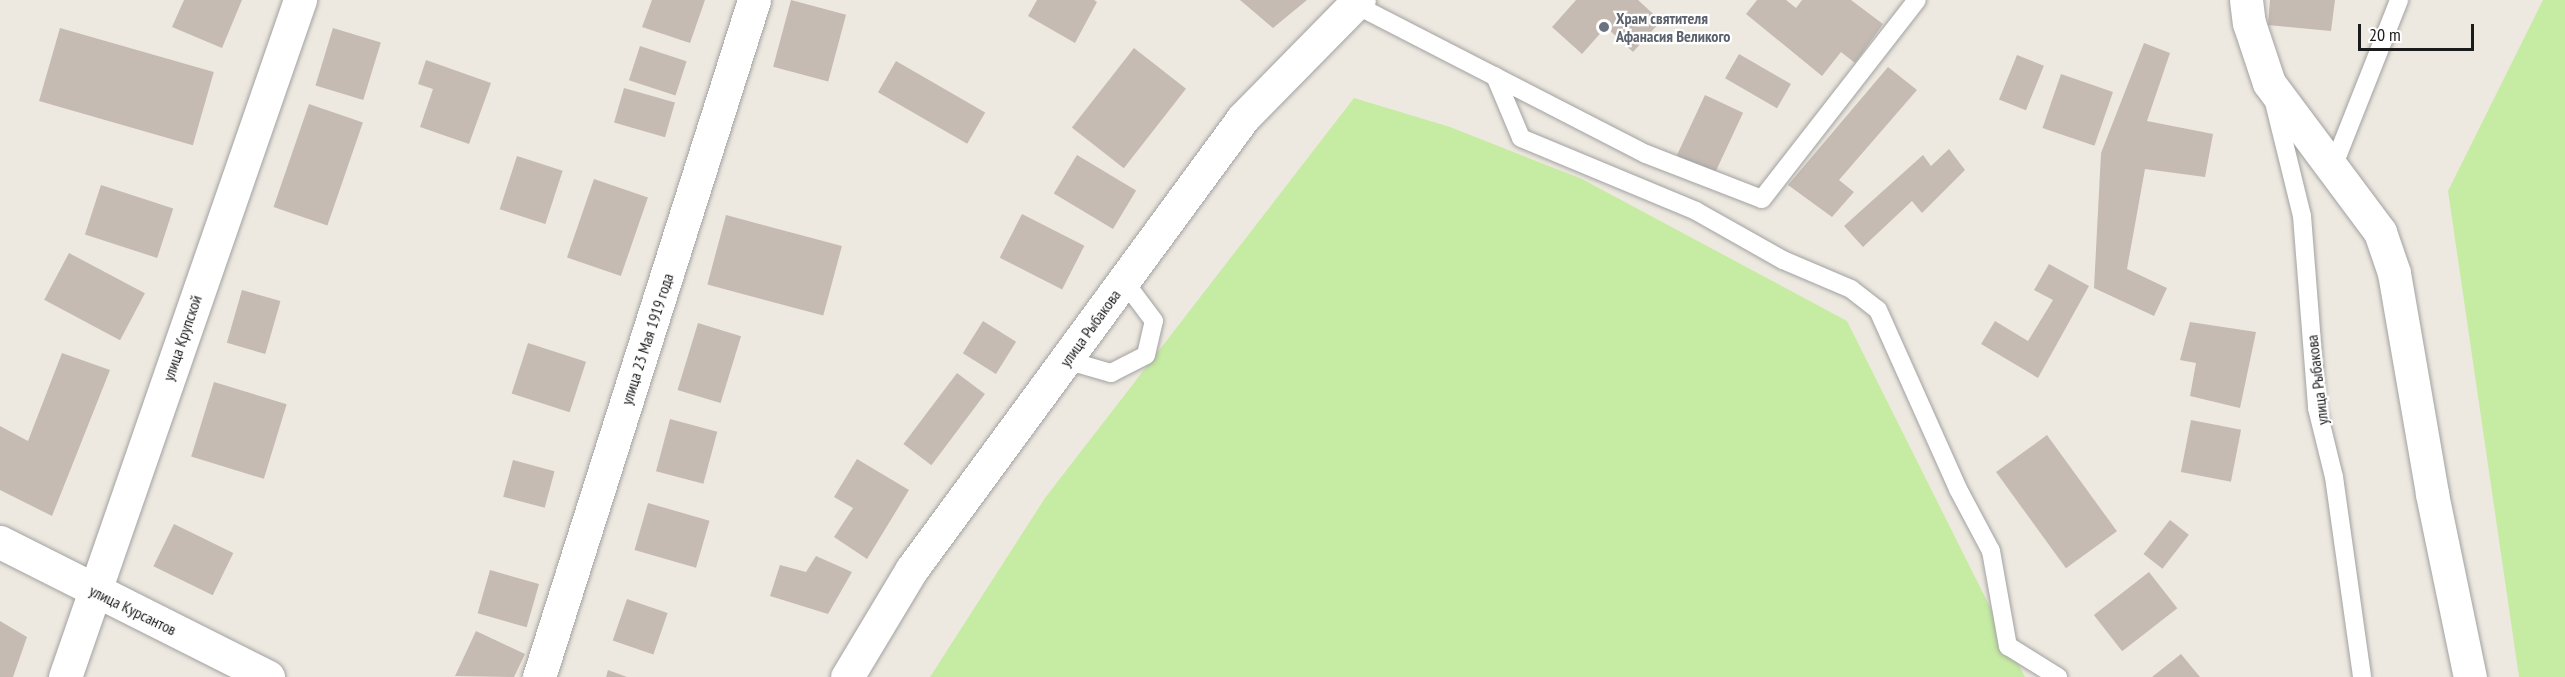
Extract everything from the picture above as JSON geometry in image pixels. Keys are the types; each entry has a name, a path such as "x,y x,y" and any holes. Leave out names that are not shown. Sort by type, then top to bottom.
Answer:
{"street":[{"name":"улица Крупской","path":"65,677 300,0"},
{"name":"улица 23 Мая 1919 года","path":"539,677 754,0"},
{"path":"2246,0 2249,23 2269,83 2380,232 2394,273 2432,494 2470,677"},
{"name":"улица Рыбакова","path":"847,677 912,569 1243,118 1357,2"},
{"name":"улица Курсантов","path":"0,542 268,677"}],"lane":[{"path":"1357,2 1646,154 1762,199 1917,0"},
{"path":"2333,167 2399,0"},
{"path":"1495,76 1521,138 1696,211 1773,255 1851,289 1878,310 1958,489 1991,551 2007,646 2058,677"},
{"name":"улица Рыбакова","path":"2269,83 2302,216 2317,408 2334,477 2362,677"},
{"path":"1066,360 1112,373 1146,356 1154,321 1124,281"}],"green space":[{"path":"2543,0 2565,0 2565,677 2519,677 2448,191"},
{"path":"1354,98 1450,127 1582,179 1847,321 2025,677 930,677 1045,498"}],"building":[{"path":"184,0 242,0 222,48 172,27"},
{"path":"652,0 705,0 690,43 642,27"},
{"path":"791,0 846,15 828,81 773,67"},
{"path":"1037,0 1094,0 1097,2 1075,43 1028,16"},
{"path":"1240,0 1307,0 1273,28"},
{"name":"Храм святителя Афанасия Великого","path":"1576,0 1638,0 1661,21 1633,52 1606,27 1582,54 1552,27"},
{"path":"1757,0 1786,0 1796,8 1802,0 1851,0 1883,24 1855,63 1841,52 1822,76 1746,14"},
{"path":"2270,0 2335,0 2331,31 2268,25"},
{"path":"60,28 214,72 193,145 39,101"},
{"path":"333,28 381,43 363,100 315,85"},
{"path":"2144,43 2170,53 2147,121 2213,134 2205,177 2145,169 2127,269 2167,288 2154,316 2094,288 2101,153"},
{"path":"640,46 687,61 675,95 629,80"},
{"path":"1134,48 1186,89 1124,168 1072,128"},
{"path":"1739,54 1791,84 1777,108 1725,78"},
{"path":"2017,55 2044,66 2026,110 1999,100"},
{"path":"426,60 491,83 469,144 420,127 433,89 418,84"},
{"path":"896,61 985,113 967,144 878,92"},
{"path":"1888,67 1917,90 1839,180 1854,192 1832,217 1788,185"},
{"path":"2061,74 2113,92 2094,146 2042,128"},
{"path":"624,88 675,103 665,137 614,123"},
{"path":"1705,95 1743,113 1715,173 1677,156"},
{"path":"309,104 363,123 327,226 274,207"},
{"path":"1949,149 1965,170 1922,213 1912,201 1863,247 1844,226 1923,155 1931,166"},
{"path":"1077,155 1136,191 1113,229 1054,194"},
{"path":"517,156 563,171 545,224 500,209"},
{"path":"594,179 648,198 621,276 567,257"},
{"path":"101,185 173,208 157,258 85,234"},
{"path":"1022,214 1084,246 1062,289 1000,258"},
{"path":"726,215 842,246 823,316 707,285"},
{"path":"69,253 145,293 120,340 44,300"},
{"path":"2049,264 2089,286 2038,378 1981,344 1995,321 2028,341 2053,300 2034,290"},
{"path":"242,290 280,301 265,354 227,343"},
{"path":"983,321 1016,342 996,374 963,353"},
{"path":"2190,322 2256,332 2240,408 2190,396 2196,363 2180,360"},
{"path":"698,323 741,336 721,403 678,390"},
{"path":"528,343 586,362 570,412 512,393"},
{"path":"62,353 110,370 52,516 0,490 0,426 28,441"},
{"path":"957,373 985,394 931,465 903,444"},
{"path":"214,382 287,404 264,479 191,457"},
{"path":"670,419 717,432 703,484 656,471"},
{"path":"2191,420 2241,430 2231,482 2181,472"},
{"path":"2047,435 2117,531 2066,568 1996,472"},
{"path":"857,459 909,490 867,559 834,537 853,508 834,497"},
{"path":"513,460 555,471 545,508 503,497"},
{"path":"648,503 710,521 696,568 634,550"},
{"path":"2170,520 2189,535 2162,569 2144,554"},
{"path":"174,524 233,553 213,595 153,566"},
{"path":"816,556 852,572 828,614 770,596 780,565 806,572"},
{"path":"490,570 539,584 527,627 478,613"},
{"path":"2149,572 2177,608 2122,651 2094,615"},
{"path":"627,599 668,613 653,655 613,641"},
{"path":"0,621 27,637 13,677 0,677"},
{"path":"476,631 525,654 514,677 455,676"},
{"path":"2181,654 2200,677 2152,677"},
{"path":"608,670 627,677 606,677"}],"place":[{"name":"Храм святителя Афанасия Великого","path":"1604,27"}]}
